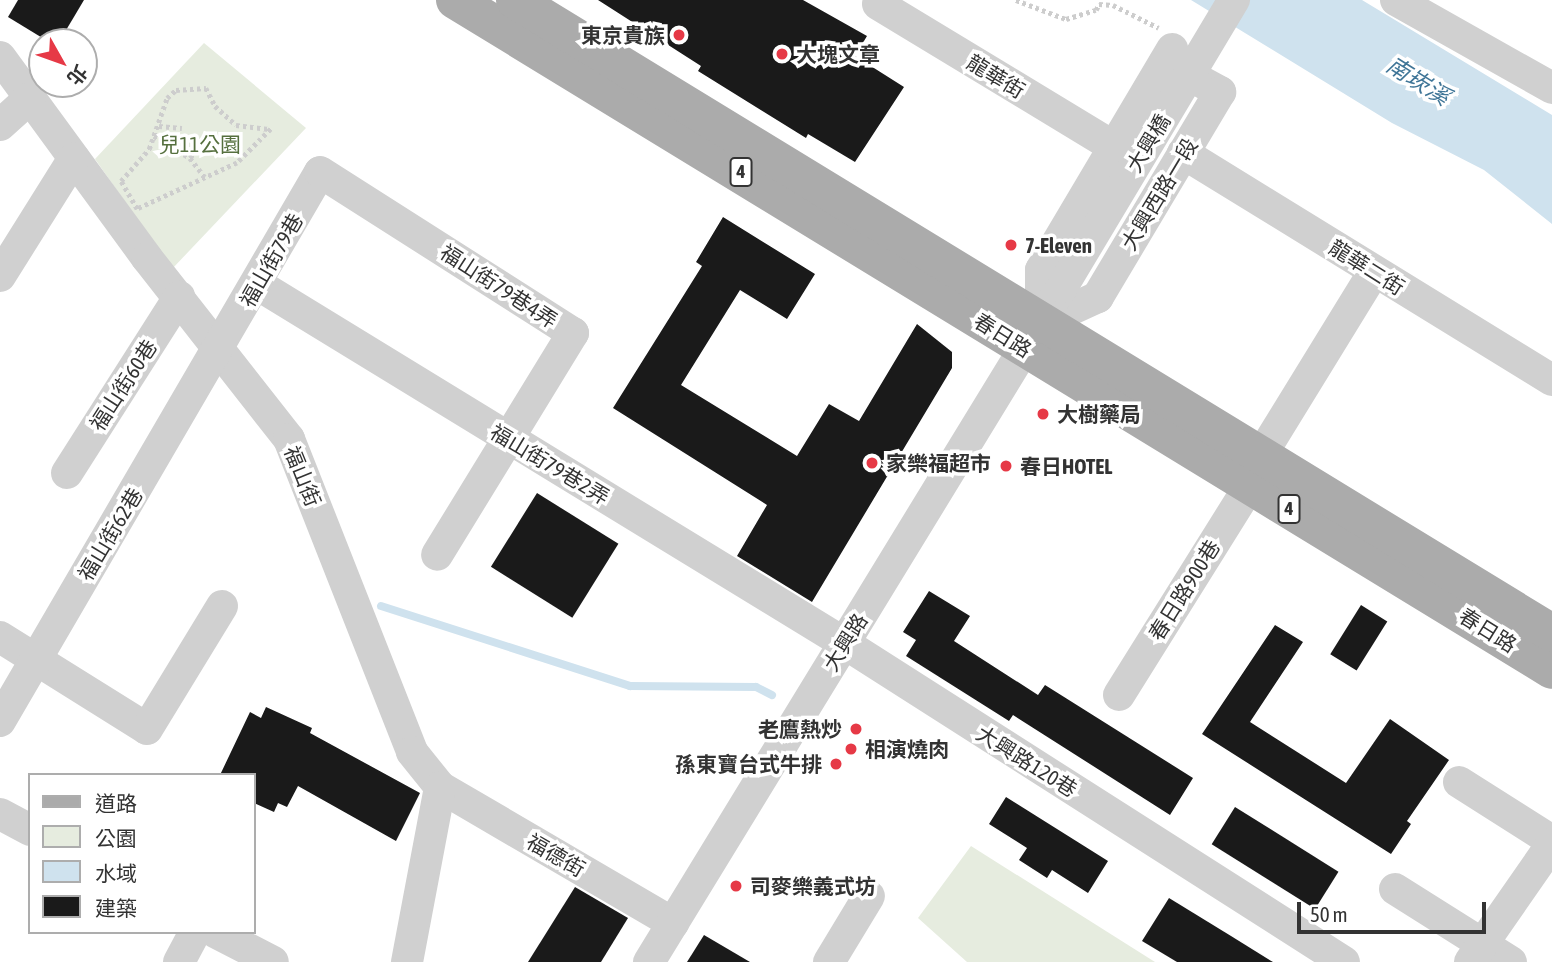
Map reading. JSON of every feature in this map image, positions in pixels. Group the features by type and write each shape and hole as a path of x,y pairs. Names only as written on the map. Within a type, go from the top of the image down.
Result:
{"main road":[{"name":"春日路","path":"455,0 1033,336 1255,471 1552,670"},
{"name":"春日路","path":"515,0 1033,336"},
{"name":"春日路","path":"1255,471 1552,633"}],"street":[{"name":"大興橋","path":"1033,336 1234,0"},
{"path":"1396,0 1552,88"},
{"name":"龍華街","path":"878,4 1114,147"},
{"path":"1033,336 1041,270 1114,147 1168,48"},
{"name":"大興西路一段","path":"1033,336 1098,297 1220,92 1168,48"},
{"name":"福山街","path":"0,57 28,95"},
{"path":"0,125 30,98"},
{"name":"福山街","path":"30,98 289,439 412,752 440,787"},
{"name":"龍華二街","path":"1183,153 1552,380"},
{"path":"0,276 74,158"},
{"name":"福山街79巷","path":"221,348 320,172"},
{"name":"福山街79巷4弄","path":"320,172 573,333 506,437"},
{"name":"春日路900巷","path":"1119,695 1374,272"},
{"name":"福山街79巷2弄","path":"257,284 844,643"},
{"name":"福山街60巷","path":"67,472 179,297"},
{"name":"大興路","path":"649,962 1033,336"},
{"name":"福山街62巷","path":"0,721 221,348"},
{"path":"437,555 506,437"},
{"path":"0,637 147,729 222,606"},
{"name":"大興路120巷","path":"844,643 1344,962"},
{"path":"1459,782 1552,842 1476,953"},
{"path":"407,962 440,787"},
{"name":"福德街","path":"440,787 673,923"},
{"path":"0,814 28,829"},
{"path":"1395,888 1476,953 1511,962"},
{"path":"829,962 869,896"},
{"path":"179,962 194,934"},
{"path":"219,934 272,962"}],"path":[{"path":"1016,0 1066,19 1096,10 1100,4 1113,5 1168,48"},
{"path":"205,88 215,106 236,125 271,129 237,163 137,209 121,181 159,126 167,98 176,90 205,88"},
{"path":"159,126 183,128"},
{"path":"154,136 190,158 205,177"},
{"path":"190,158 197,148"}],"green space":[{"name":"兒11公園","path":"204,43 306,128 172,269 95,159"},
{"path":"971,846 1155,962 967,962 918,918"}],"water":[{"name":"南崁溪","path":"1191,0 1362,0 1552,115 1552,224 1484,170 1392,123"}],"building":[{"path":"18,0 84,0 67,28 28,29 8,17"},
{"path":"598,0 803,0 867,36 855,56 904,87 855,162 808,134 806,138 698,71 701,66"},
{"path":"723,217 815,274 787,319 740,290 681,385 797,456 829,404 859,421 917,324 952,352 952,368 812,602 737,556 767,505 613,408 702,266 696,262"},
{"path":"537,493 618,544 572,618 491,567"},
{"path":"929,591 970,616 954,641 1038,695 1045,685 1193,778 1170,815 1013,715 1009,721 906,656 916,640 903,632"},
{"path":"1361,605 1387,621 1357,671 1330,654"},
{"path":"1275,625 1303,642 1250,722 1346,783 1390,719 1449,760 1407,821 1411,824 1391,854 1202,734"},
{"path":"266,707 312,728 310,733 420,793 396,841 298,786 287,807 278,803 274,812 256,804 256,773 221,773 250,712 261,718"},
{"path":"1006,797 1108,861 1088,893 1052,870 1047,878 1019,860 1027,848 989,824"},
{"path":"1235,807 1338,872 1315,909 1212,844"},
{"path":"575,887 628,918 601,962 528,962"},
{"path":"1169,898 1273,962 1177,962 1142,941"},
{"path":"704,935 750,962 687,962"}],"waterway":[{"path":"381,606 630,686 756,687 772,695"}],"place":[{"name":"東京貴族","path":"679,35"},
{"name":"大塊文章","path":"782,54"},
{"name":"7-Eleven","path":"1011,245"},
{"name":"大樹藥局","path":"1043,414"},
{"name":"家樂福超市","path":"872,463"},
{"name":"春日HOTEL","path":"1006,466"},
{"name":"老鷹熱炒","path":"856,729"},
{"name":"相演燒肉","path":"851,749"},
{"name":"孫東寶台式牛排","path":"836,764"},
{"name":"司麥樂義式坊","path":"736,886"}]}
